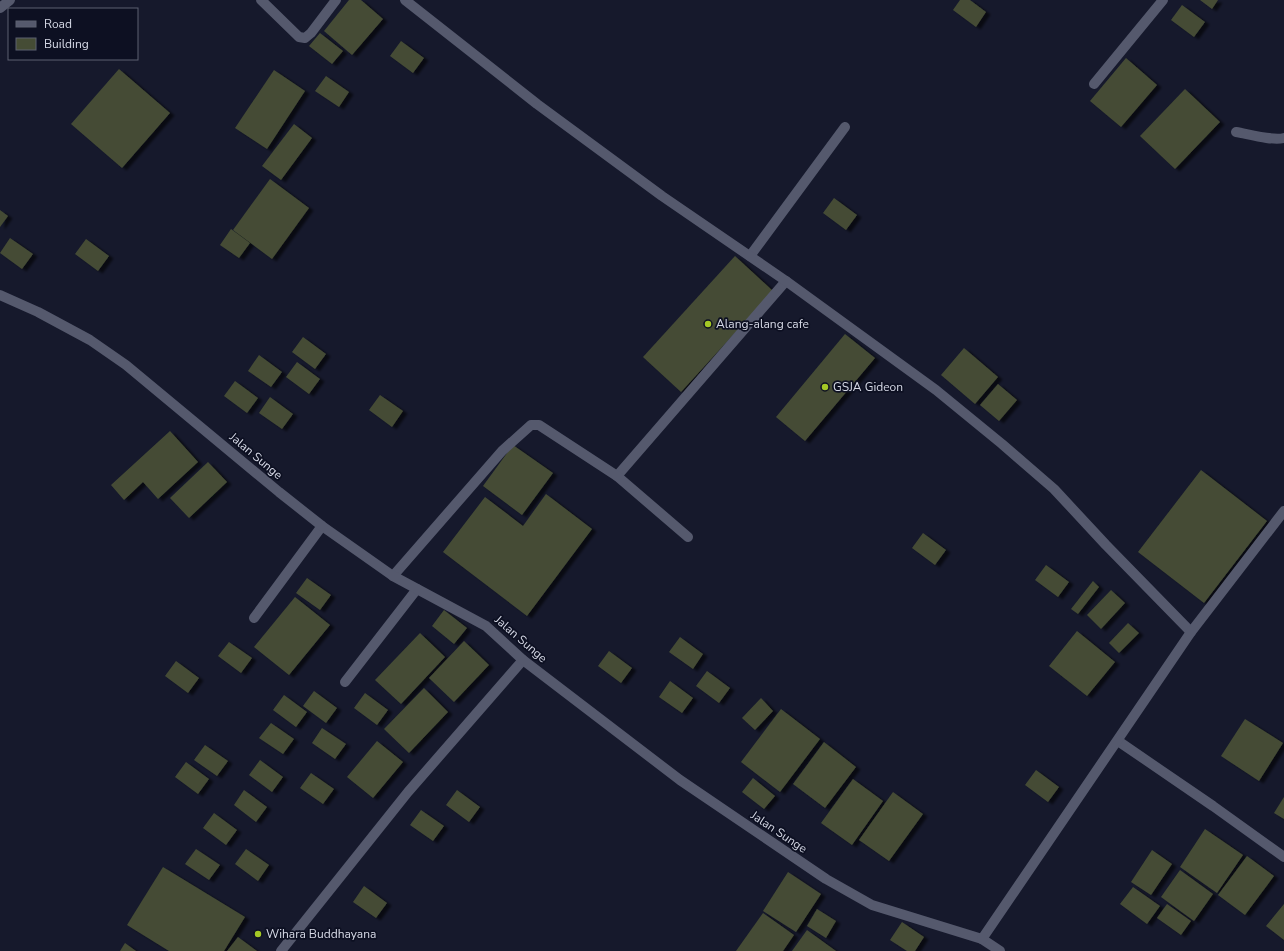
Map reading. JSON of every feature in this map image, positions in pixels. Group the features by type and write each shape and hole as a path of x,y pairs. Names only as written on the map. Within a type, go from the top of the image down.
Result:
{"street":[{"path":"0,8 10,0"},
{"path":"261,0 299,37 305,38 311,34 336,0"},
{"path":"405,0 537,104 662,196 786,281 936,390 1054,489 1191,632"},
{"path":"1094,84 1163,0"},
{"path":"750,256 845,127"},
{"path":"1236,132 1268,138 1284,138"},
{"path":"618,476 786,281"},
{"name":"Jalan Sunge","path":"0,294 83,336 126,365 322,526 393,576 486,626 523,660 680,780 826,879 872,905 982,939 1000,951"},
{"path":"393,576 477,478 502,451 530,425 539,425 618,476 688,537"},
{"path":"982,939 1191,632 1284,511"},
{"path":"254,618 322,526"},
{"path":"345,682 417,589"},
{"path":"281,951 408,792 523,660"},
{"path":"1118,741 1284,857"}],"building":[{"path":"349,0 361,0 383,19 352,55 324,31"},
{"path":"960,0 970,0 986,12 976,27 953,10"},
{"path":"1200,0 1218,0 1212,9"},
{"path":"1182,5 1205,22 1194,37 1171,20"},
{"path":"320,33 343,51 332,64 309,46"},
{"path":"401,41 424,58 413,73 390,56"},
{"path":"1126,58 1157,85 1121,127 1090,101"},
{"path":"119,69 170,113 122,168 71,124"},
{"path":"274,70 305,91 267,149 235,128"},
{"path":"326,76 349,92 339,107 315,91"},
{"path":"1185,89 1220,122 1175,169 1140,136"},
{"path":"294,124 312,138 281,180 262,166"},
{"path":"270,179 309,208 272,259 233,230"},
{"path":"834,198 857,215 846,230 823,213"},
{"path":"0,210 8,216 0,227"},
{"path":"231,229 250,243 239,258 220,245"},
{"path":"10,238 33,254 22,269 0,253"},
{"path":"86,239 109,256 98,271 75,254"},
{"name":"Alang-alang cafe","path":"735,256 773,291 681,392 643,357"},
{"name":"GSJA Gideon","path":"845,334 875,358 805,441 776,417"},
{"path":"303,337 326,354 315,369 292,352"},
{"path":"964,348 998,377 975,404 941,375"},
{"path":"259,355 282,372 271,387 248,371"},
{"path":"297,362 320,379 309,394 286,377"},
{"path":"235,381 258,398 247,413 224,396"},
{"path":"998,384 1017,400 999,421 980,405"},
{"path":"380,395 403,411 392,427 369,410"},
{"path":"270,397 293,414 282,429 259,413"},
{"path":"170,431 198,462 158,499 143,482 124,500 111,485"},
{"path":"513,445 553,473 522,515 483,486"},
{"path":"208,462 227,482 189,518 170,498"},
{"path":"1201,470 1267,521 1204,603 1138,552"},
{"path":"546,494 592,529 527,616 443,552 485,497 523,526"},
{"path":"923,533 946,550 935,565 912,548"},
{"path":"1046,565 1069,582 1058,597 1035,580"},
{"path":"307,578 331,595 320,610 296,593"},
{"path":"1093,581 1099,587 1078,614 1071,609"},
{"path":"1111,590 1125,603 1101,629 1087,615"},
{"path":"295,597 330,625 289,675 254,647"},
{"path":"444,610 467,628 454,644 432,626"},
{"path":"1128,623 1139,633 1119,653 1109,643"},
{"path":"1077,631 1115,662 1087,696 1049,666"},
{"path":"420,633 445,657 401,704 375,680"},
{"path":"680,637 703,654 693,669 669,652"},
{"path":"464,641 489,665 454,702 429,678"},
{"path":"229,642 252,658 241,673 218,656"},
{"path":"609,651 632,668 621,683 598,666"},
{"path":"176,661 199,678 188,693 165,676"},
{"path":"707,671 730,688 719,703 696,686"},
{"path":"670,681 693,698 682,713 659,697"},
{"path":"424,688 448,712 409,753 384,729"},
{"path":"314,691 337,708 326,723 303,706"},
{"path":"365,693 388,710 377,725 354,708"},
{"path":"284,695 307,712 296,727 273,710"},
{"path":"761,698 773,711 755,730 742,718"},
{"path":"781,709 820,739 780,792 741,762"},
{"path":"1245,719 1283,743 1259,781 1221,756"},
{"path":"271,723 294,739 283,754 259,738"},
{"path":"322,728 346,744 335,759 312,743"},
{"path":"377,741 403,762 373,798 347,777"},
{"path":"824,742 856,767 825,808 793,784"},
{"path":"205,745 228,761 217,776 194,760"},
{"path":"260,760 283,777 272,792 249,775"},
{"path":"186,762 209,779 198,794 175,777"},
{"path":"1036,770 1059,787 1048,802 1025,785"},
{"path":"311,773 334,789 323,804 300,788"},
{"path":"753,778 775,796 764,809 742,792"},
{"path":"853,779 883,801 852,845 821,823"},
{"path":"244,790 267,807 256,822 234,805"},
{"path":"457,790 480,807 469,822 446,805"},
{"path":"893,792 923,814 889,861 859,840"},
{"path":"1284,797 1284,819 1274,813"},
{"path":"421,810 444,826 433,841 410,825"},
{"path":"214,813 237,830 226,845 203,828"},
{"path":"1205,829 1243,855 1217,893 1180,867"},
{"path":"196,849 220,865 209,880 185,864"},
{"path":"246,849 269,865 258,881 235,864"},
{"path":"1152,850 1172,864 1151,895 1131,882"},
{"path":"1247,856 1274,876 1245,915 1218,895"},
{"path":"163,867 245,917 224,951 169,951 127,925"},
{"path":"1180,870 1213,894 1194,921 1161,897"},
{"path":"788,872 821,894 796,932 763,911"},
{"path":"364,886 387,903 376,918 353,902"},
{"path":"1133,887 1160,906 1147,924 1120,904"},
{"path":"1167,904 1191,921 1181,935 1157,918"},
{"path":"1284,904 1284,940 1266,926"},
{"path":"817,909 836,921 826,938 807,926"},
{"path":"763,913 794,935 783,951 736,951"},
{"path":"902,922 924,937 915,951 907,951 890,940"},
{"path":"807,930 836,951 792,951"},
{"path":"238,937 257,951 227,951"},
{"path":"125,943 136,951 120,951"}],"place":[{"name":"Alang-alang cafe","path":"708,324"},
{"name":"GSJA Gideon","path":"825,387"},
{"name":"Wihara Buddhayana","path":"258,934"}]}
